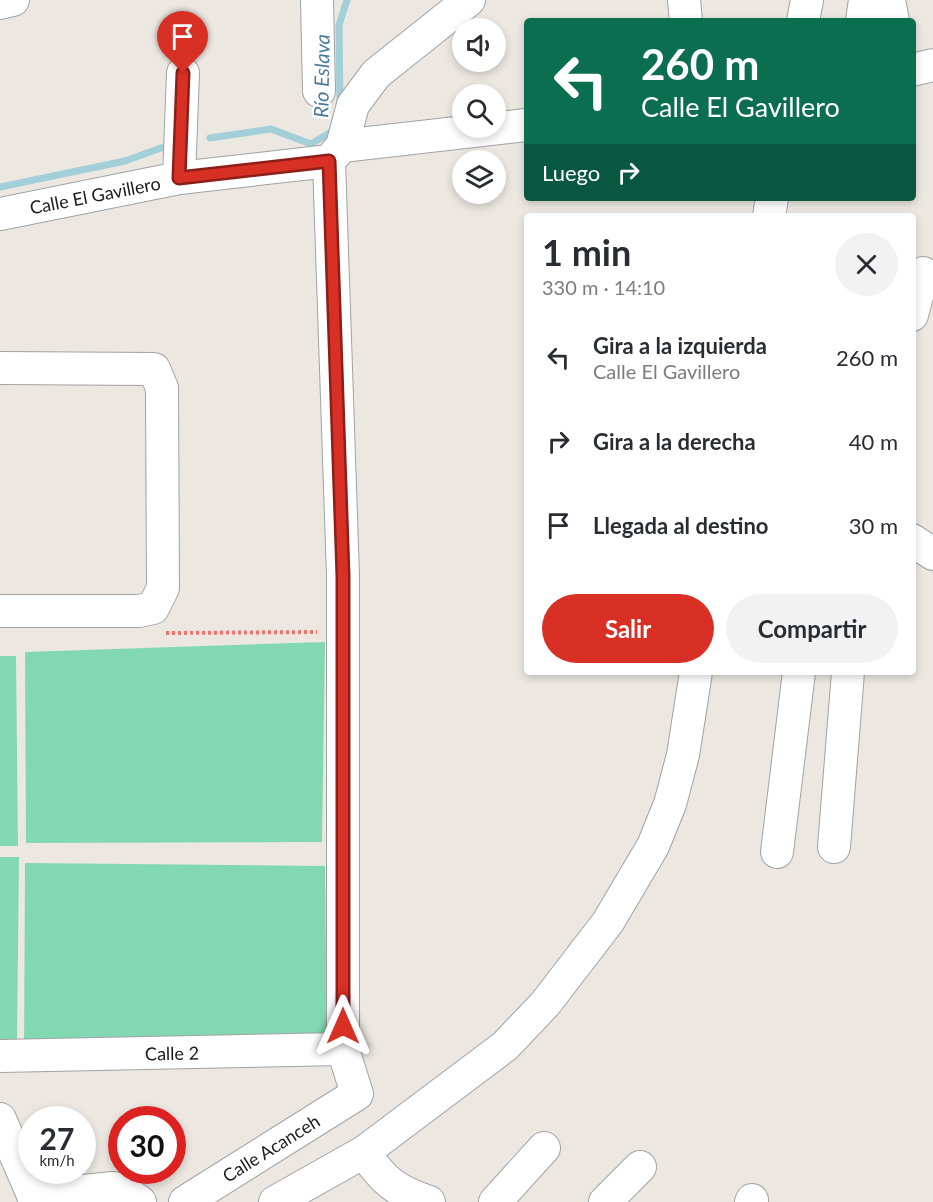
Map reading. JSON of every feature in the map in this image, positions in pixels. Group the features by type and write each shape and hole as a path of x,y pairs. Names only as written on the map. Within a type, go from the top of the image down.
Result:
{"street":[{"path":"0,3 13,0"},
{"path":"317,0 319,91"},
{"path":"343,1049 343,632 335,153 353,105 376,74 469,0"},
{"path":"684,0 686,18"},
{"path":"804,18 807,0"},
{"path":"862,18 865,0"},
{"path":"890,0 893,18"},
{"path":"916,69 933,65"},
{"path":"179,178 183,73"},
{"name":"Calle El Gavillero","path":"0,214 179,178 524,125"},
{"path":"916,300 923,273"},
{"path":"0,368 154,369 162,388 163,588 153,608 139,611 0,611"},
{"path":"916,543 933,554"},
{"path":"274,1202 364,1152 505,1046 545,1004 608,922 633,882 670,804 683,755 696,675"},
{"path":"777,852 799,675"},
{"path":"834,847 848,675"},
{"name":"Calle 2","path":"0,1056 343,1049"},
{"name":"Calle Acanceh","path":"185,1202 357,1094 343,1049"},
{"path":"0,1119 35,1199 113,1188 123,1190 140,1202"},
{"path":"495,1202 544,1148"},
{"path":"364,1152 384,1179 402,1193 429,1202"},
{"path":"605,1202 640,1167"}],"path":[{"path":"154,633 343,632"}],"green space":[{"path":"325,642 322,842 26,843 25,652"},
{"path":"0,656 16,656 18,846 0,846"},
{"path":"0,857 19,857 17,1040 0,1040"},
{"path":"25,863 325,866 327,1046 24,1051"}],"waterway":[{"name":"Río Eslava","path":"340,104 339,25 347,0"},
{"name":"Río Eslava","path":"210,138 271,129 311,144 336,129"},
{"name":"Río Eslava","path":"0,187 125,161 172,144"}],"route":[{"path":"183,73 179,178 310,165 329,161 343,576 343,1026"}]}
